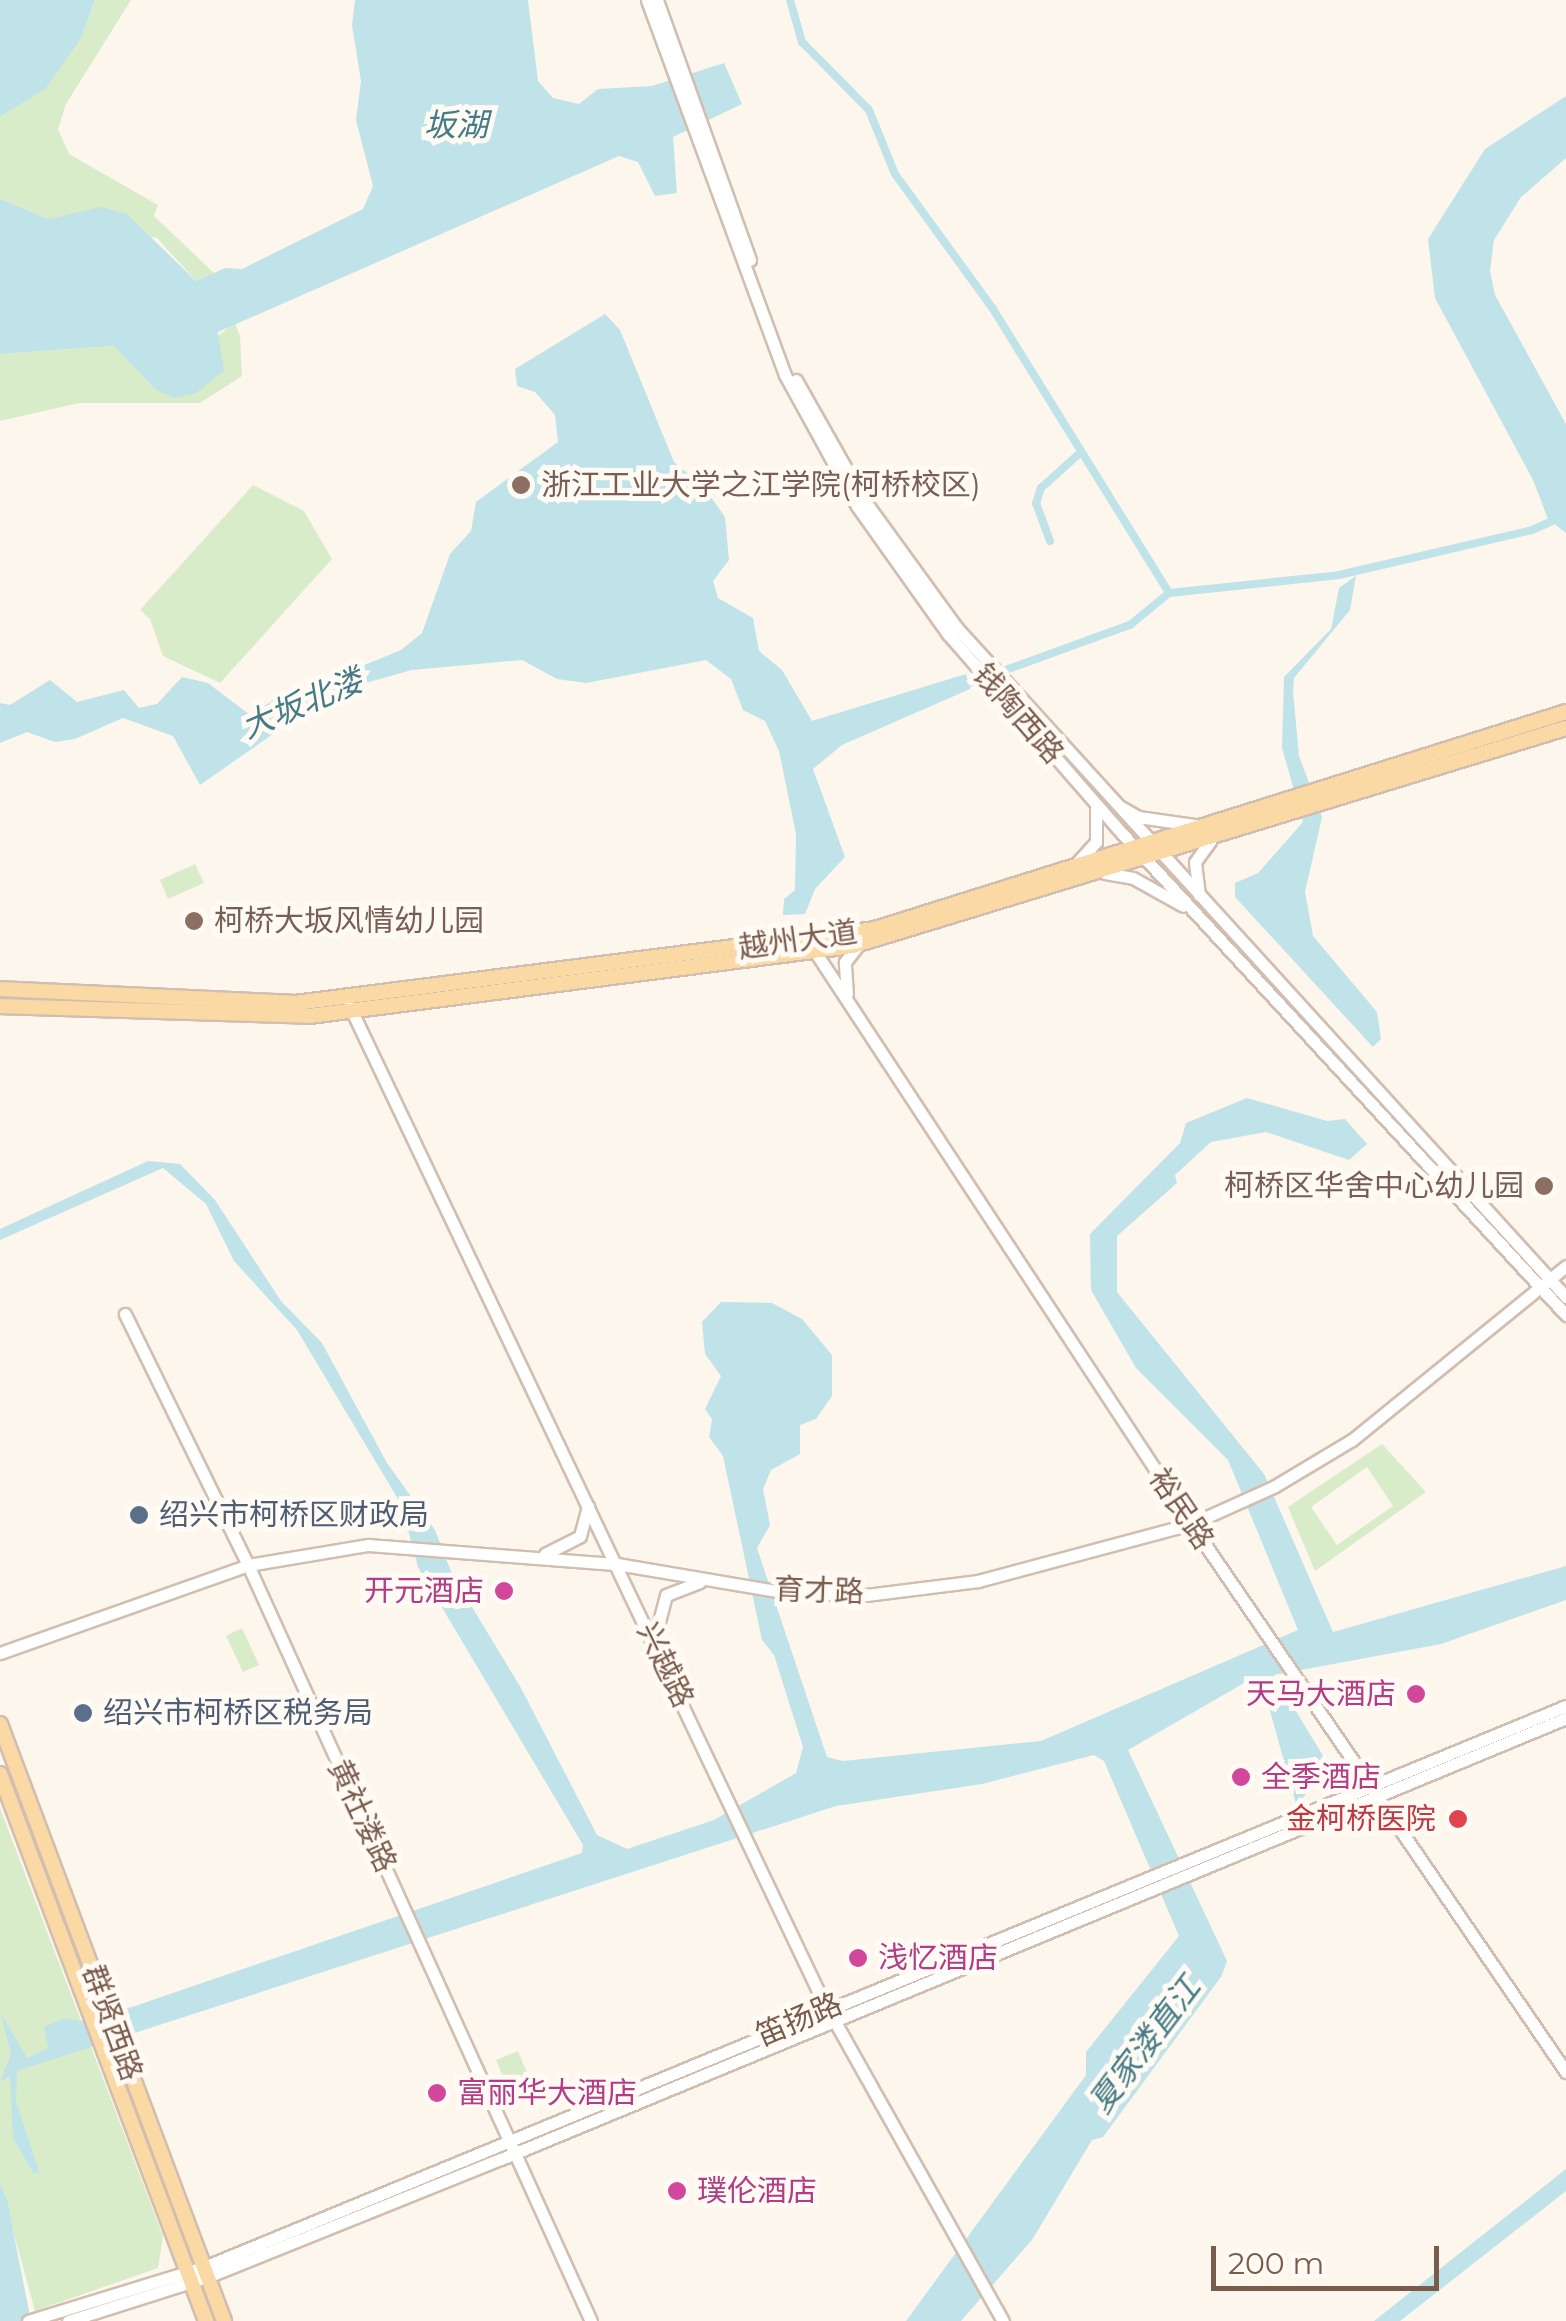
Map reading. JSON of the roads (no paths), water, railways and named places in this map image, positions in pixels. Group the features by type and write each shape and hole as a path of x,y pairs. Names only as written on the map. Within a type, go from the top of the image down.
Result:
{"main road":[{"name":"越州大道","path":"0,1006 242,1018 811,945 859,944 1210,841 1291,806 1566,712"},
{"name":"越州大道","path":"1322,796 1566,728"},
{"name":"越州大道","path":"811,945 1203,825 1291,806"},
{"name":"越州大道","path":"0,990 224,1003 349,1005"},
{"name":"群贤西路","path":"0,1724 101,2014 198,2274 224,2321"},
{"name":"群贤西路","path":"0,1774 101,2014"},
{"name":"群贤西路","path":"198,2274 206,2321"}],"street":[{"name":"钱陶西路","path":"647,0 678,74 785,375 857,506 1092,799 1140,844 1206,924 1546,1283 1566,1296"},
{"name":"钱陶西路","path":"656,0 678,74"},
{"name":"钱陶西路","path":"996,682 1110,801 1140,844"},
{"path":"1076,864 1096,842 1100,819 1092,799"},
{"path":"1110,801 1138,817 1203,825"},
{"path":"1206,907 1193,883 1195,862 1210,841"},
{"name":"钱陶西路","path":"1153,859 1206,907 1546,1283 1566,1315"},
{"path":"1105,873 1162,891 1206,924"},
{"path":"854,1012 842,981 845,962 859,944"},
{"name":"裕民路","path":"811,945 1191,1524 1379,1790 1566,2072"},
{"name":"兴越路","path":"349,1005 828,2008 1003,2321"},
{"name":"育才路","path":"0,1653 248,1566 324,1550 412,1548 540,1556 617,1564 782,1592 866,1595 978,1580 1191,1524 1275,1486 1352,1440 1566,1266"},
{"name":"黄社溇路","path":"125,1314 248,1566 518,2152 591,2321"},
{"path":"540,1556 580,1536 588,1502"},
{"path":"656,1646 655,1620 666,1595 707,1580"},
{"name":"笛扬路","path":"28,2321 198,2274 828,2008 1198,1866 1566,1706"},
{"name":"笛扬路","path":"1379,1790 1566,1718"},
{"name":"笛扬路","path":"68,2321 518,2152 836,2024 1154,1884"}],"water":[{"path":"0,0 95,0 81,38 46,88 0,117"},
{"name":"坂湖","path":"355,0 528,0 538,81 553,98 579,104 598,89 652,86 724,63 742,104 673,137 677,193 655,196 638,162 619,156 218,332 224,371 196,393 175,398 156,390 114,346 0,354 0,199 49,219 101,207 127,214 196,281 225,268 242,269 363,209 373,186 356,120 361,81 352,25"},
{"path":"1566,96 1566,158 1521,197 1494,240 1490,271 1495,295 1566,424 1566,533 1548,519 1533,480 1435,298 1428,239 1485,149"},
{"name":"大坂北溇","path":"605,314 620,330 674,462 704,487 725,517 729,560 713,581 718,598 753,618 759,651 782,670 812,721 966,674 970,689 842,745 813,769 845,857 815,889 805,914 783,915 784,899 795,890 796,834 779,751 765,721 743,710 731,679 706,660 586,683 557,679 522,660 412,670 358,685 306,711 200,785 173,736 123,718 75,739 55,742 27,732 0,743 0,703 10,705 50,680 77,702 124,690 139,708 157,704 182,677 208,683 250,715 275,699 291,708 333,678 401,650 422,633 450,554 471,531 476,502 558,442 555,415 535,392 517,386 515,369"},
{"path":"1356,576 1350,610 1294,678 1293,691 1299,756 1322,817 1305,892 1313,936 1377,1012 1381,1039 1373,1047 1235,897 1235,883 1258,873 1303,822 1282,748 1284,677 1331,629 1339,588"},
{"name":"夏家溇直江","path":"1247,1098 1327,1121 1345,1119 1367,1144 1349,1160 1266,1132 1211,1142 1175,1175 1177,1183 1117,1236 1117,1292 1264,1474 1333,1632 1566,1566 1566,1600 1441,1644 1274,1675 1325,1759 1322,1779 1296,1804 1270,1711 1251,1679 1128,1750 1227,1961 1221,1977 1103,2137 1092,2140 1032,2240 961,2321 906,2321 1086,2075 1086,2052 1179,1936 1104,1761 1094,1755 982,1784 836,1806 17,2071 16,2101 39,2172 34,2174 13,2138 10,2076 0,2082 11,2053 0,2012 27,2058 48,2048 44,2027 66,2018 82,2021 135,2006 582,1853 583,1845 418,1567 401,1504 297,1330 234,1261 206,1204 163,1168 0,1240 0,1229 148,1161 180,1164 215,1200 281,1301 322,1343 387,1463 435,1530 452,1574 521,1688 597,1835 627,1849 714,1820 796,1773 803,1747 774,1655 762,1640 723,1456 709,1437 712,1419 705,1409 721,1376 705,1354 702,1322 721,1302 772,1303 802,1319 832,1355 832,1396 816,1419 800,1425 800,1454 771,1470 763,1489 770,1525 757,1548 827,1757 843,1761 1041,1741 1298,1630 1228,1460 1136,1368 1091,1290 1090,1234 1180,1143 1186,1123"},
{"path":"1566,2169 1566,2191 1400,2321 1374,2321"},
{"path":"0,2183 7,2200 31,2321 0,2321"}],"waterway":[{"path":"790,0 802,42 869,110 895,174 993,309 1169,593"},
{"path":"1050,541 1036,503 1041,488 1081,452"},
{"path":"962,686 1130,625 1169,593 1339,575 1532,530 1566,515"}],"place":[{"name":"浙江工业大学之江学院(柯桥校区)","path":"521,485"},
{"name":"柯桥大坂风情幼儿园","path":"194,921"},
{"name":"柯桥区华舍中心幼儿园","path":"1544,1186"},
{"name":"绍兴市柯桥区财政局","path":"139,1515"},
{"name":"开元酒店","path":"504,1591"},
{"name":"天马大酒店","path":"1416,1694"},
{"name":"绍兴市柯桥区税务局","path":"83,1713"},
{"name":"全季酒店","path":"1241,1777"},
{"name":"金柯桥医院","path":"1458,1819"},
{"name":"浅忆酒店","path":"858,1958"},
{"name":"富丽华大酒店","path":"437,2093"},
{"name":"璞伦酒店","path":"677,2191"}]}
